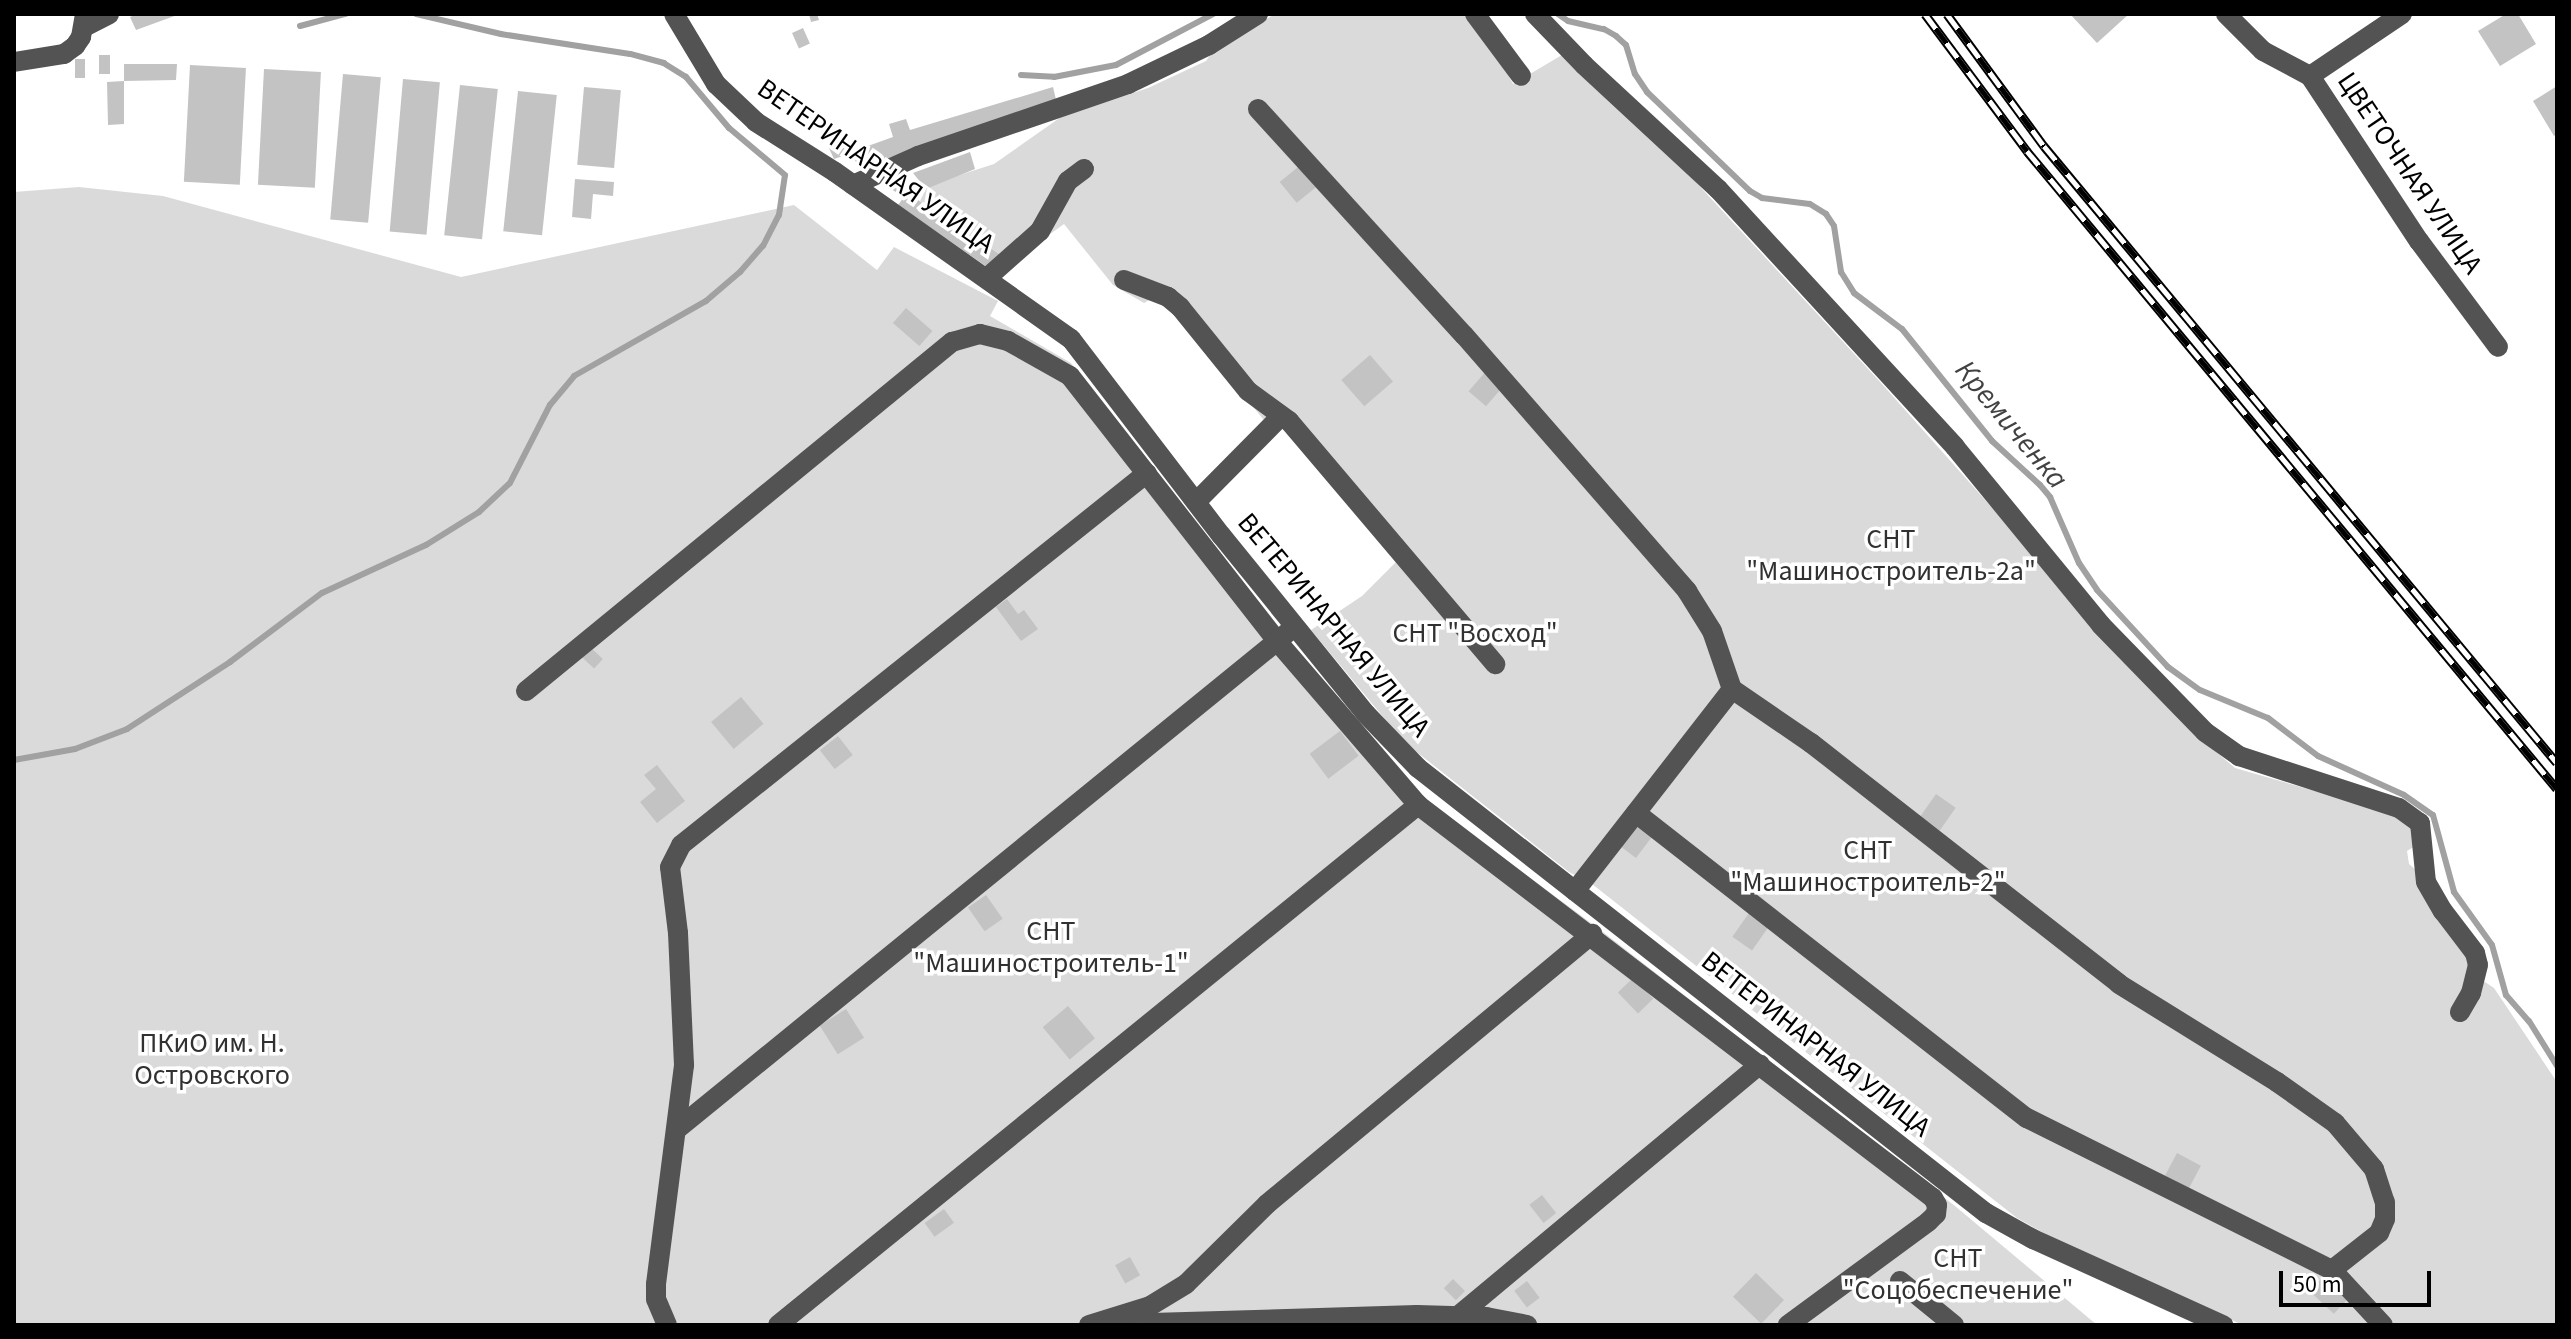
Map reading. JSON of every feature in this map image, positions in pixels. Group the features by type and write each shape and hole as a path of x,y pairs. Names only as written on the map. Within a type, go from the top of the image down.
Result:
{"street":[{"path":"14,62 64,54 75,46 85,21 109,14"},
{"name":"ВЕТЕРИНАРНАЯ УЛИЦА","path":"674,14 716,84 734,102 779,138 988,277 1071,339 1295,627 1392,744 1986,1213 2033,1239 2223,1325"},
{"path":"853,185 918,156 1128,84 1209,45 1258,14"},
{"path":"1475,14 1521,76"},
{"path":"1535,14 1584,65 1718,189 1955,447 2101,625 2205,732 2239,756 2399,808 2420,823 2426,882 2443,911 2475,953 2476,978 2460,1012"},
{"name":"ЦВЕТОЧНАЯ УЛИЦА","path":"2226,14 2263,51 2310,76 2419,241 2498,347"},
{"path":"2310,76 2402,14"},
{"path":"1258,109 1464,335 1687,591 1712,631 1732,689 1811,743 2119,984 2277,1082 2335,1123 2374,1169 2385,1202 2385,1219 2379,1233 2332,1270"},
{"path":"988,277 1040,231 1068,181 1084,169"},
{"path":"1124,280 1153,290 1174,302 1248,391 1281,416 1495,664"},
{"path":"526,691 952,342 965,336 993,336 1059,367 1081,388 1277,641 1418,805 1592,934 1937,1205 1928,1222 1788,1325"},
{"path":"1196,502 1281,416"},
{"path":"667,1325 656,1299 656,1284 684,1065 678,933 670,867 681,845 1147,473"},
{"path":"676,1130 1295,627"},
{"path":"1575,891 1732,689"},
{"path":"778,1325 1418,805"},
{"path":"1636,813 2027,1118 2332,1270 2383,1325"},
{"path":"1089,1325 1150,1306 1186,1284 1267,1204 1592,934"},
{"path":"1458,1316 1760,1064"},
{"path":"1900,1281 1954,1325"},
{"path":"1089,1325 1367,1315 1486,1317 1527,1325"}],"green space":[{"path":"1275,14 1463,14 1497,54 1513,84 1562,55 1669,153 1882,384 2187,727 2235,768 2402,816 2413,828 2415,846 2407,851 2409,864 2417,871 2465,948 2470,972 2494,988 2557,1082 2557,1325 2243,1325 2074,1250 2017,1218 1592,884 1569,872 1404,742 1311,630 1362,596 1396,562 1284,428 1275,434 1181,317 1153,298 1144,303 1113,285 1064,224 1017,258 1001,255 920,201 926,189 935,183 994,164 1061,117 1148,88 1206,61 1213,51"},
{"path":"79,187 163,196 461,277 794,205 877,270 894,247 998,301 990,316 1071,363 1287,640 1415,792 1603,932 1955,1206 2097,1325 14,1325 14,192"}],"building":[{"path":"137,14 180,14 136,30 130,17"},
{"path":"809,14 817,14 819,20 811,22"},
{"path":"2070,14 2129,14 2097,43"},
{"path":"2506,14 2518,14 2536,44 2500,66 2478,31"},
{"path":"803,28 810,44 799,48 792,33"},
{"path":"99,55 110,55 110,74 99,74"},
{"path":"75,59 85,59 85,78 75,78"},
{"path":"124,64 177,64 176,80 124,81"},
{"path":"190,65 246,68 240,185 184,182"},
{"path":"264,69 321,72 315,188 258,185"},
{"path":"343,74 381,77 368,223 330,219"},
{"path":"403,79 440,82 427,235 390,231"},
{"path":"124,81 124,124 108,125 107,82"},
{"path":"460,85 498,89 482,239 444,235"},
{"path":"2557,86 2557,134 2554,136 2533,101"},
{"path":"584,87 621,90 614,168 577,165"},
{"path":"1053,87 1057,104 965,131 859,169 852,153 834,159 828,146 848,138 854,151 893,137 889,124 906,119 910,130"},
{"path":"518,91 557,95 542,235 503,231"},
{"path":"970,152 975,169 926,189 913,173"},
{"path":"1303,163 1320,184 1297,203 1280,182"},
{"path":"895,172 914,184 909,194 1001,255 990,269 898,205 904,197 886,186"},
{"path":"575,179 614,182 613,196 593,194 591,219 572,217"},
{"path":"906,308 932,331 919,346 893,323"},
{"path":"1370,355 1393,381 1364,406 1341,380"},
{"path":"1487,370 1504,385 1486,406 1469,391"},
{"path":"1007,599 1018,614 1024,610 1038,629 1021,641 996,607"},
{"path":"589,646 603,659 594,668 580,656"},
{"path":"741,697 763,724 734,749 711,722"},
{"path":"1340,731 1359,756 1328,779 1310,754"},
{"path":"838,736 853,755 835,769 820,750"},
{"path":"657,765 685,801 657,823 640,802 656,789 644,775"},
{"path":"1936,794 1956,808 1940,831 1920,817"},
{"path":"1636,823 1653,836 1636,858 1619,845"},
{"path":"986,895 1003,919 985,931 968,908"},
{"path":"1749,913 1769,927 1752,951 1732,937"},
{"path":"1633,978 1653,999 1638,1013 1618,993"},
{"path":"1068,1006 1095,1038 1070,1059 1043,1027"},
{"path":"846,1009 864,1038 838,1054 820,1025"},
{"path":"2177,1153 2201,1166 2189,1189 2165,1176"},
{"path":"1542,1195 1556,1213 1544,1223 1529,1205"},
{"path":"944,1209 954,1223 935,1237 925,1223"},
{"path":"1130,1257 1140,1275 1125,1284 1115,1265"},
{"path":"1756,1273 1784,1300 1761,1324 1733,1297"},
{"path":"2324,1276 2348,1299 2334,1314 2310,1291"},
{"path":"1453,1279 1465,1291 1456,1300 1444,1288"},
{"path":"1527,1281 1540,1298 1527,1307 1514,1291"}],"waterway":[{"path":"300,26 345,14"},
{"path":"14,760 75,749 127,729 230,662 322,593 426,545 479,512 510,483 550,405 574,376 706,301 740,272 763,246 779,215 785,175 729,128 686,77 664,63 630,54 501,34 416,14"},
{"path":"1021,75 1054,77 1116,65 1213,14"},
{"name":"Кремиченка","path":"1558,14 1568,21 1604,29 1626,45 1635,74 1647,92 1750,191 1762,198 1810,204 1826,214 1834,226 1841,272 1854,293 1902,329 1992,441 2040,485 2050,497 2079,563 2097,590 2168,667 2200,690 2268,718 2318,756 2404,795 2433,815 2454,892 2492,945 2506,995 2529,1021 2557,1066"}],"railway":[{"path":"1925,14 2027,151 2557,789"},
{"path":"1947,14 2044,146 2557,763"}],"park label":[{"name":"СНТ \"Машиностроитель-2а\"","path":"1891,555"},
{"name":"СНТ \"Восход\"","path":"1475,633"},
{"name":"СНТ \"Машиностроитель-2\"","path":"1868,866"},
{"name":"СНТ \"Машиностроитель-1\"","path":"1051,947"},
{"name":"ПКиО им. Н. Островского","path":"212,1059"},
{"name":"СНТ \"Соцобеспечение\"","path":"1958,1274"}]}
